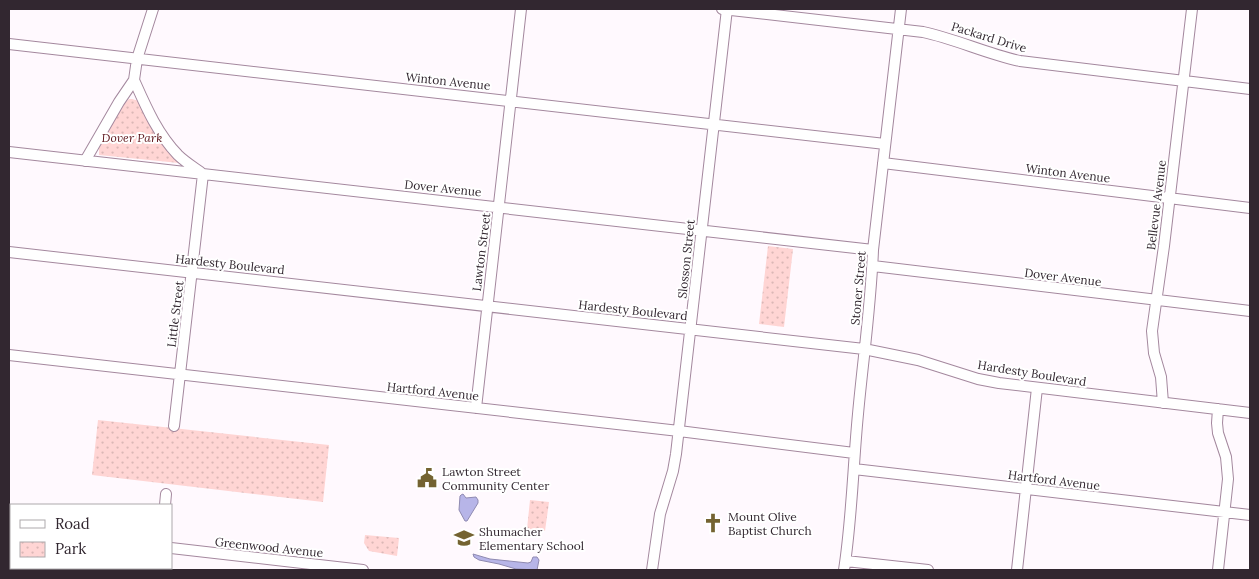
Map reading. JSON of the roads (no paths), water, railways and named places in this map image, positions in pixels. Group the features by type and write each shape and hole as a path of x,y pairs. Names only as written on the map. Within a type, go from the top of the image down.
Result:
{"street":[{"path":"85,161 134,80 137,59 153,9"},
{"name":"Lawton Street","path":"476,408 521,9"},
{"name":"Packard Drive","path":"721,9 923,32 945,37 993,54 1020,61 1250,88"},
{"name":"Slosson Street","path":"652,570 660,514 673,471 679,431 727,9"},
{"name":"Stoner Street","path":"845,566 854,453 871,290 873,250 901,9"},
{"name":"Bellevue Avenue","path":"1163,402 1161,377 1152,348 1152,331 1192,9"},
{"name":"Winton Avenue","path":"9,44 885,144"},
{"path":"134,80 148,111 164,139 179,156 203,174"},
{"name":"Dover Avenue","path":"9,152 873,250"},
{"name":"Winton Avenue","path":"883,163 1250,208"},
{"name":"Little Street","path":"174,426 203,174"},
{"name":"Hardesty Boulevard","path":"9,252 864,349 918,360 978,379 1000,383 1250,413"},
{"name":"Dover Avenue","path":"873,266 1250,311"},
{"name":"Hartford Avenue","path":"9,355 679,431 854,453"},
{"path":"1017,570 1037,388"},
{"path":"1218,409 1218,434 1228,468 1218,570"},
{"name":"Hartford Avenue","path":"854,469 1250,515"},
{"path":"165,504 166,494"},
{"name":"Greenwood Avenue","path":"172,548 363,570"},
{"path":"845,566 928,570"}],"water":[{"path":"463,494 466,498 476,497 478,500 467,521 465,521 459,510 460,496"},
{"path":"473,554 490,559 528,563 531,562 533,557 537,557 539,560 537,570 516,569 479,560"}],"place":[{"name":"Lawton Street Community Center","path":"427,478"},
{"name":"Mount Olive Baptist Church","path":"713,523"},
{"name":"Shumacher Elementary School","path":"464,538"}],"park label":[{"name":"Dover Park","path":"132,137"}]}
